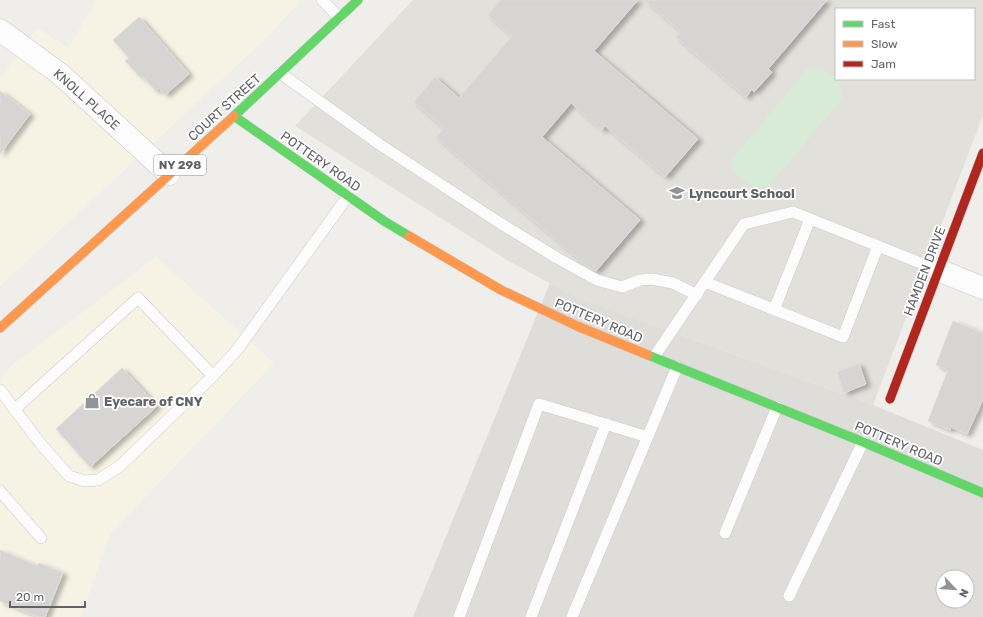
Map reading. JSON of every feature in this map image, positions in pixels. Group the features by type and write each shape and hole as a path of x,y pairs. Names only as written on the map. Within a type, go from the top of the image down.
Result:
{"street":[{"name":"COURT STREET","path":"0,328 234,116 358,0"},
{"name":"KNOLL PLACE","path":"0,30 60,74 169,174"},
{"name":"POTTERY ROAD","path":"234,116 384,221 501,290 577,326 863,442 983,493"},
{"name":"HAMDEN DRIVE","path":"890,399 983,153"},
{"path":"938,270 983,288"}],"lane":[{"path":"322,0 340,18"},
{"path":"280,73 379,144 500,223 557,258 598,280 622,287 640,280 652,279 673,283 696,295"},
{"path":"0,390 40,443 69,476 84,481 98,480 120,466 213,376 237,350 348,196"},
{"path":"654,357 744,224 793,212 938,270"},
{"path":"774,310 810,219"},
{"path":"705,282 843,336 878,246"},
{"path":"15,408 138,298 213,376"},
{"path":"572,617 677,367"},
{"path":"459,617 539,404 648,437"},
{"path":"725,533 777,407"},
{"path":"531,617 606,424"},
{"path":"789,596 863,442"},
{"path":"0,492 41,538"}],"shaded area":[{"path":"97,0 301,0 265,39 0,286 0,78 38,28 68,48"},
{"name":"Lyncourt School","path":"413,0 983,0 983,115 873,405 577,298 507,260 295,126"},
{"path":"156,257 274,363 110,534 81,617 0,617 0,380 11,366"},
{"path":"550,283 578,298 873,405 983,450 983,617 413,617"}],"green space":[{"path":"816,68 824,70 835,78 835,80 840,81 842,95 841,100 770,185 761,187 750,185 734,172 731,165 732,159 806,70"}],"building":[{"path":"501,0 638,0 594,51 698,139 665,177 605,126 602,130 571,103 542,137 640,220 596,271 588,267 436,137 444,128 414,102 435,77 459,98 512,36 488,15"},
{"path":"645,0 827,0 768,69 772,72 754,92 752,89 746,97 676,37 681,32"},
{"path":"139,17 189,74 165,95 158,88 156,91 143,77 141,78 125,61 129,58 113,40"},
{"path":"0,91 30,114 0,154"},
{"path":"953,321 983,333 983,399 967,434 951,427 950,430 928,421 948,370 936,365"},
{"path":"859,364 866,384 844,393 837,372"},
{"path":"122,368 157,406 90,467 56,429"},
{"path":"0,550 37,566 39,563 63,573 45,617 39,617 0,601"}],"traffic: fast":[{"path":"234,116 358,0"},
{"path":"234,116 384,221 409,236"},
{"path":"648,355 863,442 983,493"}],"traffic: slow":[{"path":"0,328 234,116"},
{"path":"409,236 501,290 577,326 648,355"}],"traffic: jam":[{"path":"890,399 983,153"}],"place":[{"name":"Lyncourt School","path":"677,193"},
{"name":"Eyecare of CNY","path":"92,401"}]}
